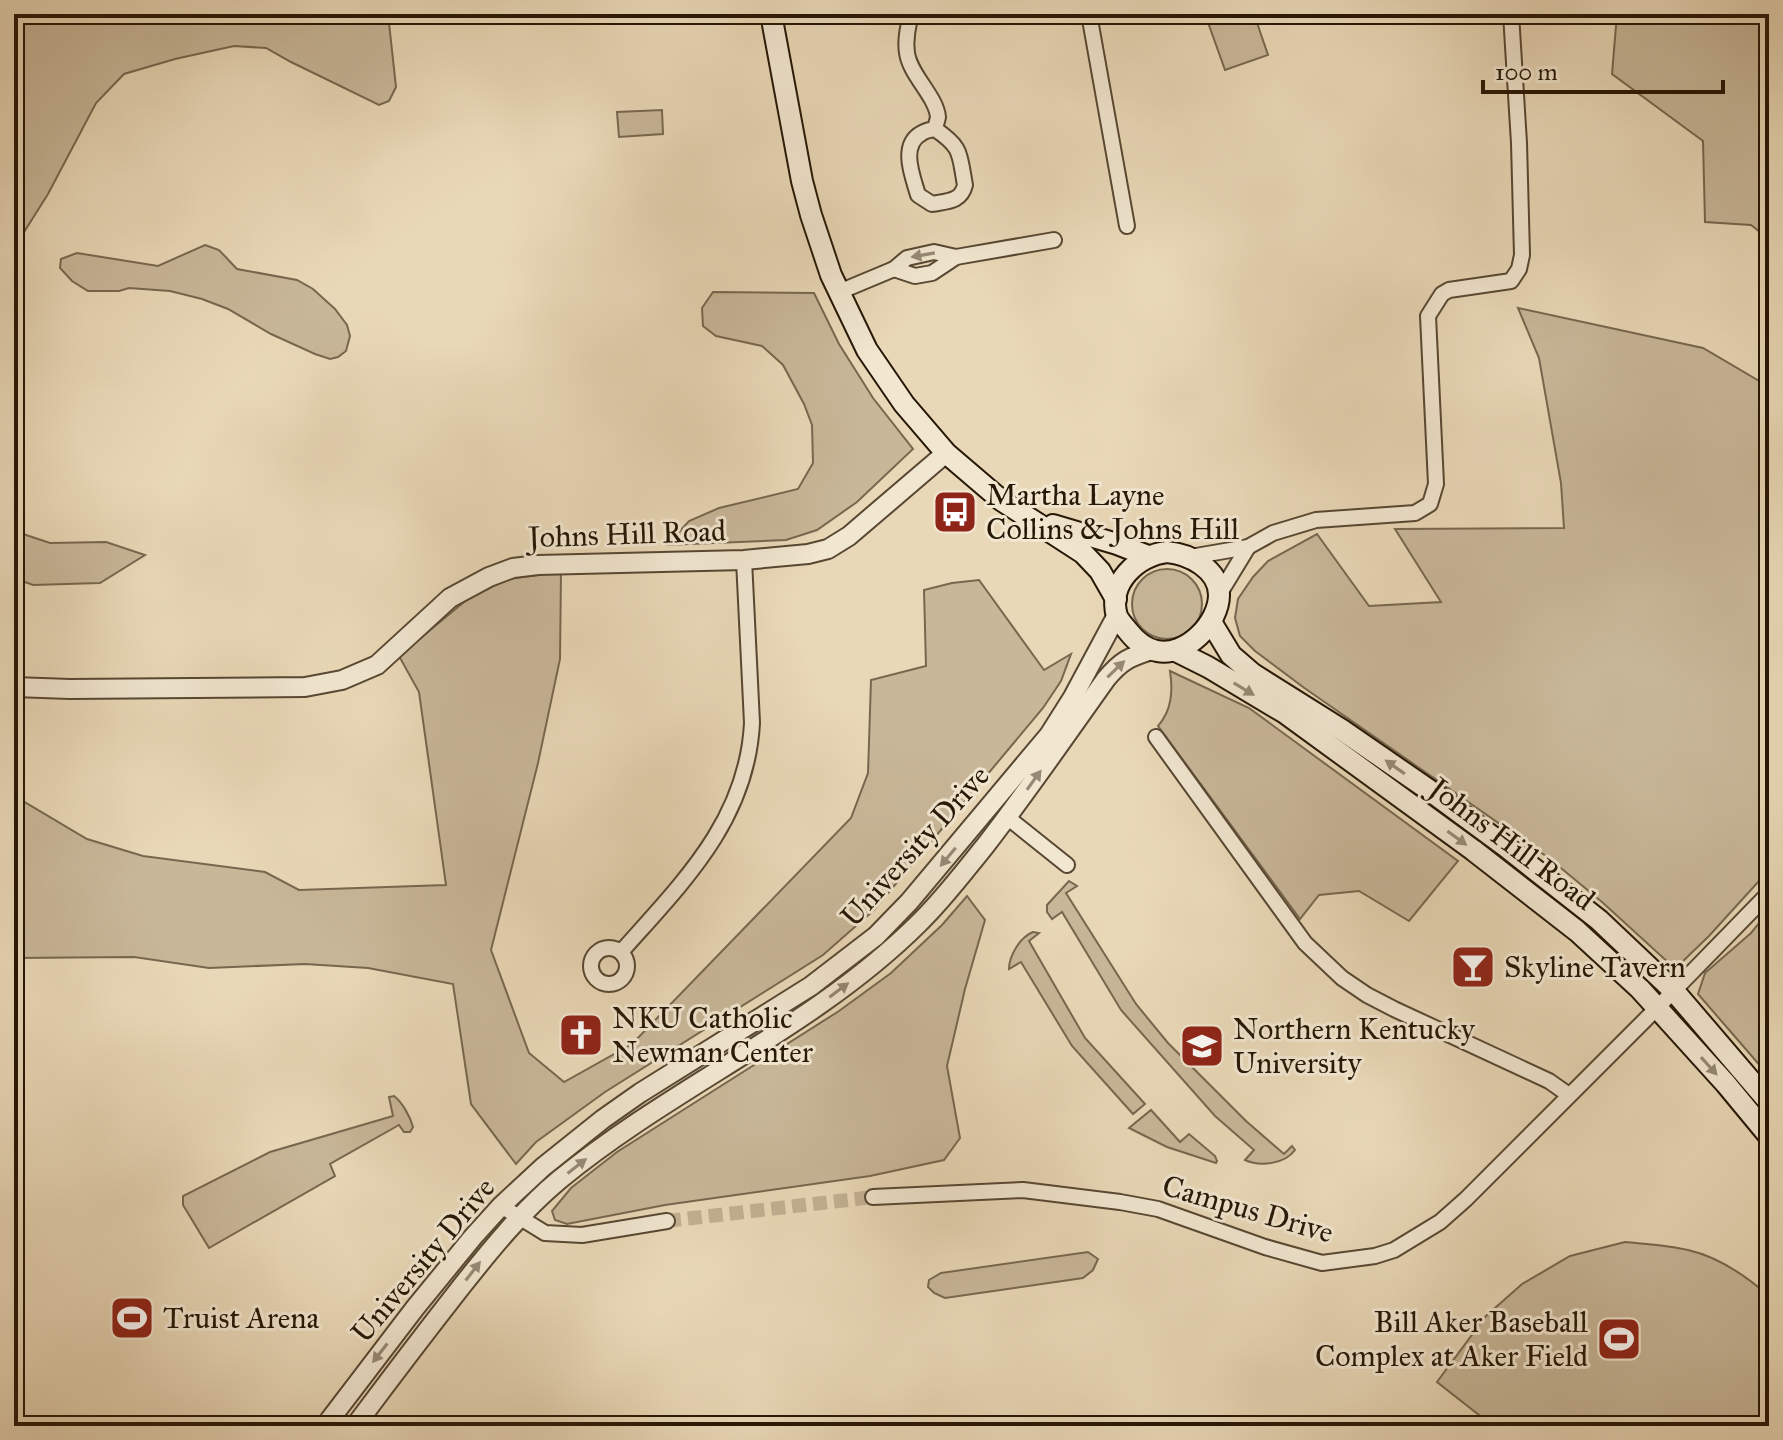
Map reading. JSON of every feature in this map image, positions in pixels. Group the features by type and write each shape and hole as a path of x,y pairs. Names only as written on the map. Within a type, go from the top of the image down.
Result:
{"main road":[{"path":"771,14 802,181 821,247 867,350 904,404 946,453 1001,500 1083,553 1100,571 1116,607 1132,636 1141,644 1160,652 1176,651 1199,636 1211,622 1220,593 1214,578 1203,566 1190,557 1167,552 1148,556 1130,569 1122,579 1116,607"},
{"path":"1028,518 1148,556"},
{"name":"Johns Hill Road","path":"1211,622 1231,655 1253,674 1354,739 1505,846 1599,920 1674,991 1769,1102"},
{"name":"Johns Hill Road","path":"1176,651 1285,713 1473,850 1595,946 1657,1008 1769,1136"}],"street":[{"path":"911,14 906,37 907,55 938,117 935,129"},
{"path":"1089,14 1127,226"},
{"path":"1190,557 1248,547 1273,533 1316,520 1415,513 1430,504 1436,484 1428,316 1442,294 1449,290 1511,281 1519,269 1522,255 1511,14"},
{"path":"935,129 958,149 965,185 964,191 956,199 932,204 918,195 908,159 912,145 921,133 935,129"},
{"path":"839,292 894,269 907,258 934,252 956,257 1054,240"},
{"name":"Johns Hill Road","path":"14,687 305,687 342,680 377,665 450,598 513,568 744,560 828,549 849,536 946,453"},
{"path":"1220,593 1248,547"},
{"path":"621,952 696,866 723,827 740,786 751,750 752,723 744,560"},
{"name":"University Drive","path":"325,1426 415,1308 501,1206 543,1167 603,1119 665,1077 811,986 876,936 909,902 1049,735 1073,697 1116,607"},
{"name":"University Drive","path":"355,1426 448,1304 519,1218 556,1182 614,1138 837,993 885,954 946,894 1007,817 1112,671 1130,656 1152,650"},
{"path":"1156,737 1305,943 1342,978 1367,995 1549,1081 1569,1095"},
{"path":"1007,817 1067,865"},
{"name":"Campus Drive","path":"873,1197 1023,1190 1158,1209 1265,1247 1322,1263 1375,1256 1394,1250 1440,1222 1497,1169 1769,893"},
{"path":"501,1206 545,1233 582,1235 667,1221"}],"shaded area":[{"path":"14,14 388,14 396,87 389,101 379,105 266,48 234,46 124,74 96,103 48,194 14,248"},
{"path":"1205,14 1254,14 1268,55 1225,70"},
{"path":"1617,14 1769,14 1769,239 1751,225 1705,222 1703,141 1612,74"},
{"path":"662,110 663,134 619,137 617,112"},
{"path":"205,245 219,250 237,269 297,280 313,289 347,325 350,336 346,351 330,359 315,354 271,334 228,309 170,291 129,288 88,291 72,281 60,268 61,259 77,253 158,266"},
{"path":"713,292 814,293 839,344 873,398 913,449 857,502 817,530 786,540 667,545 689,521 719,508 798,489 813,463 812,425 783,365 762,346 716,336 703,326 702,308"},
{"path":"1518,308 1703,348 1761,382 1769,381 1769,870 1680,964 1671,965 1550,859 1255,651 1240,636 1235,618 1238,599 1268,561 1317,534 1369,606 1441,602 1395,529 1564,528 1561,483 1539,358"},
{"path":"14,531 50,543 106,542 145,555 100,583 33,585 14,578"},
{"path":"1167,569 1192,579 1202,604 1192,629 1167,639 1142,629 1132,604 1142,579"},
{"path":"561,572 560,659 538,763 491,950 529,1053 564,1082 632,1044 851,818 868,773 871,680 926,666 924,590 979,580 1044,670 1071,654 1061,681 1043,708 874,910 823,955 605,1092 536,1142 516,1164 471,1104 453,984 368,968 305,964 209,968 134,957 14,958 14,782 23,801 87,839 143,856 265,872 299,890 446,885 419,692 399,656 470,597 508,579"},
{"path":"1170,671 1249,708 1458,861 1409,921 1359,891 1319,895 1300,919 1158,726 1170,700"},
{"path":"1069,881 1077,886 1066,893 1136,1004 1168,1043 1246,1121 1284,1154 1292,1146 1295,1150 1291,1155 1272,1163 1245,1160 1254,1150 1215,1116 1121,1010 1062,912 1052,919 1047,912 1047,905"},
{"path":"967,896 985,920 947,1066 960,1138 944,1160 870,1176 665,1205 567,1224 555,1220 552,1211 571,1188 617,1152 839,1011 891,973 942,925"},
{"path":"1769,911 1769,1076 1698,994 1705,973 1751,933"},
{"path":"1033,932 1039,933 1029,941 1085,1038 1145,1104 1133,1114 1072,1046 1021,962 1009,969 1016,948"},
{"path":"394,1096 410,1118 413,1127 410,1132 404,1132 399,1125 330,1164 335,1176 209,1248 183,1205 183,1196 270,1152 393,1116 389,1097"},
{"path":"1151,1110 1180,1142 1189,1134 1215,1156 1216,1163 1167,1147 1129,1128"},
{"name":"Bill Aker Baseball Complex at Aker Field","path":"1625,1242 1673,1247 1710,1257 1741,1274 1769,1296 1769,1426 1493,1426 1437,1382 1486,1316 1522,1284 1570,1256"},
{"path":"1088,1252 1098,1259 1093,1270 1083,1278 945,1298 928,1287 929,1280 941,1273"}],"tunnel":[{"path":"667,1221 873,1197"}],"place":[{"name":"Martha Layne Collins & Johns Hill","path":"955,512"},
{"name":"Skyline Tavern","path":"1473,967"},
{"name":"NKU Catholic Newman Center","path":"581,1035"},
{"name":"Northern Kentucky University","path":"1202,1046"},
{"name":"Truist Arena","path":"132,1318"},
{"name":"Bill Aker Baseball Complex at Aker Field","path":"1619,1339"}]}
